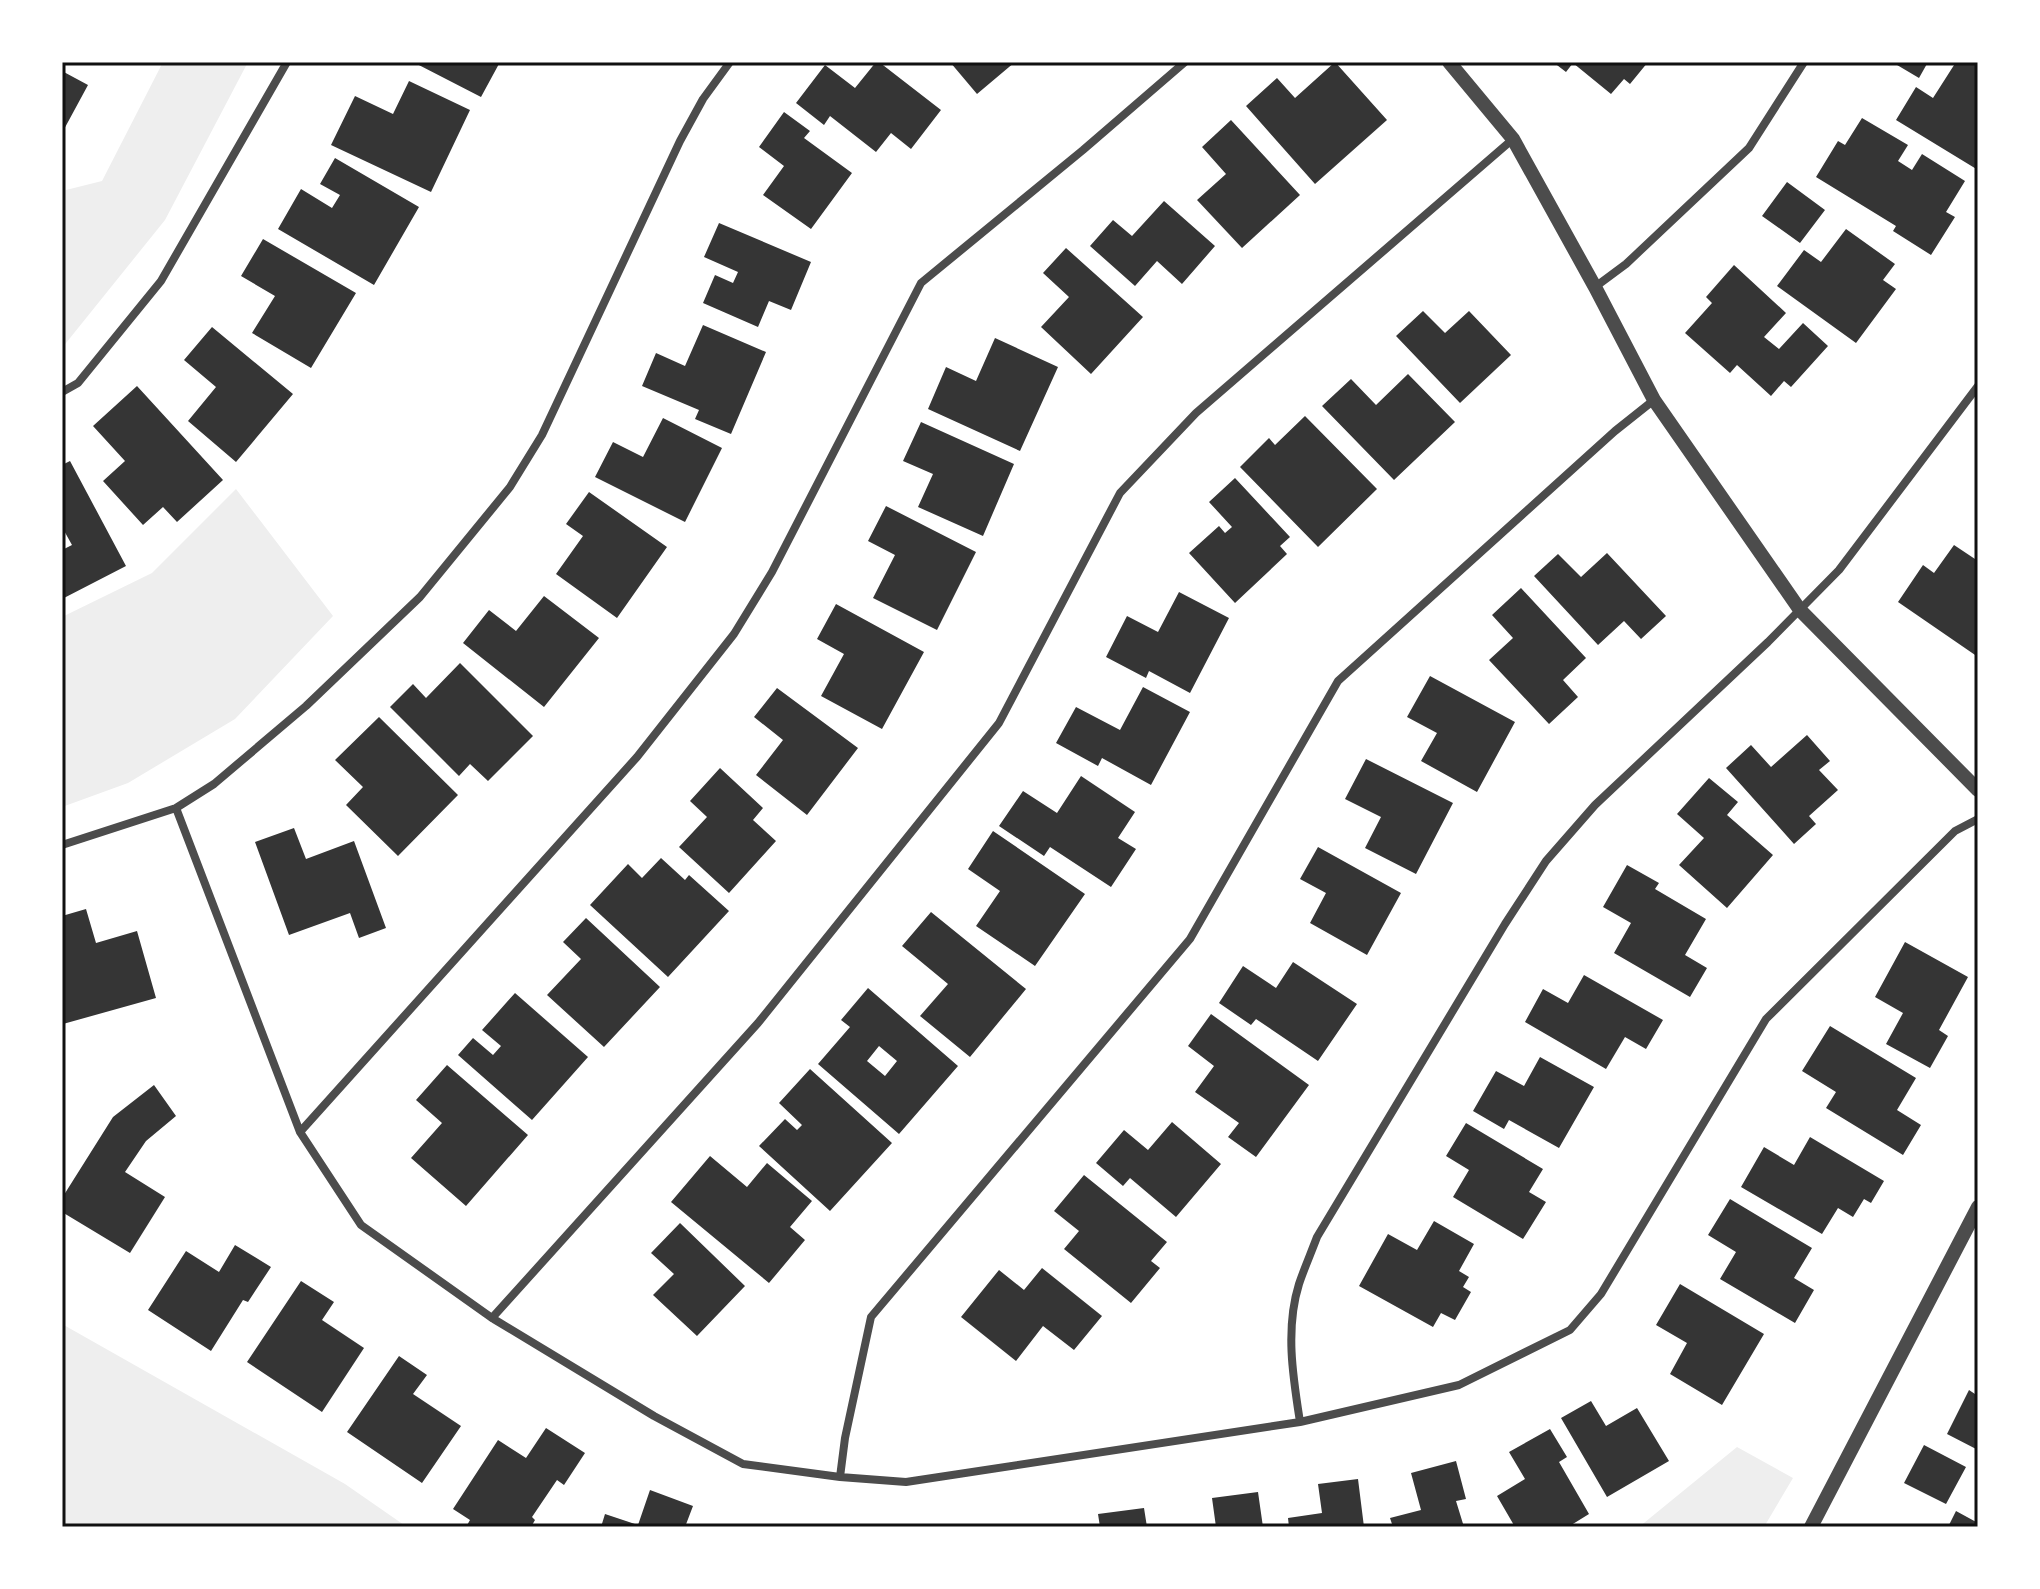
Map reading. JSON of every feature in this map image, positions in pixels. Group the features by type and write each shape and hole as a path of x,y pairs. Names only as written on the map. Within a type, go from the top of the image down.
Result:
{"street":[{"path":"62,392 78,383 161,281 287,62"},
{"path":"62,845 176,808 214,784 306,706 420,597 510,487 542,435 680,141 703,99 730,62"},
{"path":"300,1132 637,757 734,634 772,572 921,283 1185,62"},
{"path":"1449,62 1513,139 1654,400 1800,610 1978,790"},
{"path":"1595,287 1626,264 1749,148 1804,62"},
{"path":"492,1318 758,1023 999,723 1120,493 1196,413 1513,139"},
{"path":"1300,1422 1291,1336 1298,1287 1317,1237 1546,861 1595,805 1768,642 1839,570 1978,386"},
{"path":"840,1477 845,1438 871,1317 1190,939 1338,681 1615,431 1654,400"},
{"path":"176,808 300,1132 361,1225 492,1318 654,1416 743,1464 906,1482 1300,1422 1459,1385 1570,1330 1601,1294 1766,1019 1955,831 1978,819"},
{"path":"1811,1527 1978,1207"}],"shaded area":[{"path":"163,62 248,62 165,220 62,348 62,191 102,181"},
{"path":"236,489 333,616 235,719 128,783 62,807 62,617 152,573"},
{"path":"62,1324 345,1484 407,1527 62,1527"},
{"path":"1737,1447 1793,1478 1764,1527 1639,1527"}],"building":[{"path":"413,62 500,62 481,97"},
{"path":"876,62 941,110 911,149 891,133 876,152 830,116 824,125 796,103 825,65 855,88"},
{"path":"950,62 1015,62 977,94"},
{"path":"1335,62 1387,120 1315,184 1246,106 1277,78 1295,98"},
{"path":"1553,62 1648,62 1630,84 1624,79 1611,94 1573,63 1566,72"},
{"path":"1892,62 1928,62 1919,78"},
{"path":"1956,62 1978,63 1978,170 1896,120 1916,87 1933,98"},
{"path":"62,71 88,85 62,133"},
{"path":"409,81 470,110 431,192 331,145 355,96 393,114"},
{"path":"784,112 810,131 804,138 852,173 811,229 763,195 784,166 759,147"},
{"path":"1862,118 1908,145 1898,161 1912,170 1922,154 1965,181 1946,212 1955,217 1931,255 1893,231 1896,226 1816,177 1838,141 1845,145"},
{"path":"1231,120 1300,195 1242,248 1197,200 1226,174 1202,147"},
{"path":"335,158 419,207 374,285 278,229 301,189 332,208 340,195 320,184"},
{"path":"1787,182 1825,210 1800,243 1762,216"},
{"path":"1164,201 1215,246 1182,284 1157,261 1135,286 1090,246 1113,220 1132,236"},
{"path":"719,223 811,262 791,310 769,301 758,327 703,303 715,275 733,283 738,272 704,257"},
{"path":"1846,229 1895,264 1883,280 1896,289 1856,343 1777,286 1804,250 1821,262"},
{"path":"263,239 356,293 311,368 252,333 275,296 241,276"},
{"path":"1066,248 1143,317 1091,374 1041,327 1069,297 1043,273"},
{"path":"1734,265 1786,313 1764,337 1779,349 1803,323 1828,346 1791,387 1784,381 1771,396 1737,365 1730,373 1685,333 1712,303 1706,297"},
{"path":"1423,311 1445,333 1469,311 1511,355 1460,403 1396,336"},
{"path":"703,325 766,352 731,434 695,419 699,410 642,386 656,353 685,366"},
{"path":"212,327 293,394 236,462 188,421 216,387 184,360"},
{"path":"995,338 1058,367 1020,451 928,409 946,367 976,381"},
{"path":"1408,374 1455,422 1394,480 1322,406 1351,379 1376,405"},
{"path":"137,386 223,480 177,522 163,507 143,525 103,481 125,461 93,426"},
{"path":"1305,416 1377,489 1318,547 1240,467 1269,438 1275,445"},
{"path":"663,418 722,448 685,522 595,477 613,442 643,457"},
{"path":"921,422 1014,464 983,536 918,507 933,474 903,461"},
{"path":"70,461 126,566 62,599 62,550 72,545 62,527 62,465"},
{"path":"1235,478 1290,537 1280,546 1287,554 1235,603 1189,553 1219,526 1225,533 1232,527 1209,502"},
{"path":"589,492 667,547 617,618 556,574 583,536 566,524"},
{"path":"886,506 976,552 937,630 873,598 895,555 868,541"},
{"path":"1954,545 1978,561 1978,657 1898,602 1923,565 1934,573"},
{"path":"1607,553 1666,616 1641,639 1624,621 1598,645 1534,576 1558,554 1581,577"},
{"path":"1521,588 1586,658 1563,680 1578,697 1549,724 1489,660 1513,638 1492,615"},
{"path":"1179,592 1229,618 1190,693 1149,671 1146,678 1106,657 1127,616 1158,632"},
{"path":"544,596 599,638 544,707 463,643 489,610 516,631"},
{"path":"836,604 924,652 882,729 821,696 844,654 817,639"},
{"path":"460,663 533,736 488,781 470,764 459,776 390,707 413,684 426,698"},
{"path":"1430,676 1515,722 1477,792 1421,761 1437,733 1407,717"},
{"path":"1143,687 1190,712 1151,785 1102,758 1098,766 1056,743 1076,707 1120,730"},
{"path":"777,688 858,748 807,815 756,775 783,740 754,717"},
{"path":"379,717 458,795 398,856 346,805 363,787 335,760"},
{"path":"1807,735 1830,761 1819,770 1838,790 1809,816 1816,824 1794,844 1726,768 1751,745 1771,767"},
{"path":"1366,759 1453,803 1416,874 1365,848 1381,817 1345,799"},
{"path":"720,768 763,808 753,820 776,841 729,893 679,847 707,817 690,801"},
{"path":"1081,776 1135,812 1118,838 1136,849 1111,887 1050,847 1044,856 999,826 1023,791 1057,813"},
{"path":"1709,778 1738,802 1727,815 1773,855 1727,908 1679,865 1704,838 1677,814"},
{"path":"294,828 306,859 354,841 386,928 359,938 350,913 289,935 255,842"},
{"path":"993,831 1085,894 1035,966 976,926 1000,891 968,869"},
{"path":"1318,847 1401,893 1367,955 1310,923 1326,893 1300,879"},
{"path":"661,858 685,880 689,875 729,911 668,977 590,905 628,864 642,878"},
{"path":"1627,865 1659,883 1655,889 1706,919 1685,955 1707,968 1690,997 1614,953 1631,923 1603,907"},
{"path":"86,909 96,943 137,931 156,998 63,1024 62,916"},
{"path":"931,912 1026,989 970,1057 920,1016 948,984 902,946"},
{"path":"586,918 660,987 604,1047 547,995 581,959 563,942"},
{"path":"1905,942 1968,977 1939,1030 1948,1036 1930,1068 1886,1044 1903,1013 1875,997"},
{"path":"1293,962 1357,1004 1318,1061 1256,1019 1251,1025 1219,1003 1243,966 1276,988"},
{"path":"1584,975 1663,1020 1646,1049 1625,1037 1606,1069 1525,1022 1543,989 1568,1003"},
{"path":"868,988 958,1066 899,1134 818,1064 850,1027 841,1020","holes":["879,1046 897,1061 885,1076 867,1061"]},
{"path":"515,993 588,1057 532,1120 458,1055 473,1038 493,1055 501,1046 482,1030"},
{"path":"1211,1014 1309,1085 1256,1157 1228,1137 1239,1123 1195,1092 1214,1066 1188,1046"},
{"path":"1830,1026 1916,1078 1897,1110 1921,1125 1903,1155 1826,1108 1836,1092 1802,1071"},
{"path":"1540,1057 1594,1087 1559,1148 1509,1120 1504,1129 1473,1111 1496,1071 1524,1086"},
{"path":"447,1065 528,1135 466,1206 411,1158 442,1123 416,1100"},
{"path":"810,1069 892,1143 830,1211 759,1146 785,1119 797,1130 802,1125 779,1103"},
{"path":"154,1085 176,1116 146,1141 125,1172 165,1197 130,1253 62,1212 62,1198 113,1117"},
{"path":"1172,1122 1221,1164 1176,1217 1130,1178 1123,1186 1096,1163 1124,1130 1148,1150"},
{"path":"1466,1123 1543,1169 1529,1192 1546,1202 1523,1239 1453,1197 1469,1170 1446,1156"},
{"path":"1810,1137 1884,1181 1871,1203 1864,1199 1853,1217 1838,1208 1822,1234 1741,1187 1764,1147 1794,1165"},
{"path":"710,1156 747,1187 767,1163 812,1201 790,1227 805,1240 769,1283 671,1202"},
{"path":"1084,1175 1167,1242 1151,1261 1160,1268 1131,1303 1064,1249 1079,1231 1054,1211"},
{"path":"1730,1199 1812,1248 1794,1278 1814,1290 1795,1323 1720,1279 1736,1252 1708,1235"},
{"path":"1434,1221 1474,1244 1459,1271 1469,1277 1463,1287 1471,1292 1455,1320 1441,1313 1433,1327 1359,1286 1388,1234 1417,1250"},
{"path":"680,1223 745,1286 697,1336 653,1295 674,1274 651,1253"},
{"path":"235,1245 271,1267 248,1302 243,1300 211,1351 148,1310 186,1251 219,1272"},
{"path":"1042,1268 1102,1316 1074,1350 1043,1326 1016,1361 961,1317 999,1270 1024,1290"},
{"path":"301,1281 334,1302 322,1320 364,1348 322,1412 247,1362"},
{"path":"1680,1284 1764,1334 1722,1405 1670,1374 1687,1343 1656,1325"},
{"path":"399,1356 427,1375 413,1394 461,1426 422,1483 347,1432"},
{"path":"1969,1390 1978,1396 1978,1450 1947,1434"},
{"path":"1591,1401 1606,1426 1637,1408 1669,1461 1607,1497 1561,1418"},
{"path":"546,1428 585,1453 564,1485 557,1480 532,1517 535,1520 531,1527 466,1527 470,1520 453,1509 498,1440 526,1458"},
{"path":"1550,1429 1567,1457 1559,1462 1589,1514 1568,1527 1515,1527 1497,1496 1525,1479 1509,1452"},
{"path":"1924,1445 1966,1467 1946,1504 1904,1483"},
{"path":"1456,1461 1466,1499 1456,1501 1464,1527 1393,1527 1390,1518 1421,1510 1411,1473"},
{"path":"1358,1479 1364,1527 1289,1527 1288,1518 1322,1513 1318,1484"},
{"path":"650,1490 693,1506 685,1527 601,1527 605,1514 638,1525"},
{"path":"1258,1492 1263,1527 1216,1527 1212,1498"},
{"path":"1144,1508 1147,1527 1100,1527 1098,1514"},
{"path":"1956,1511 1978,1523 1978,1527 1948,1527"}]}
